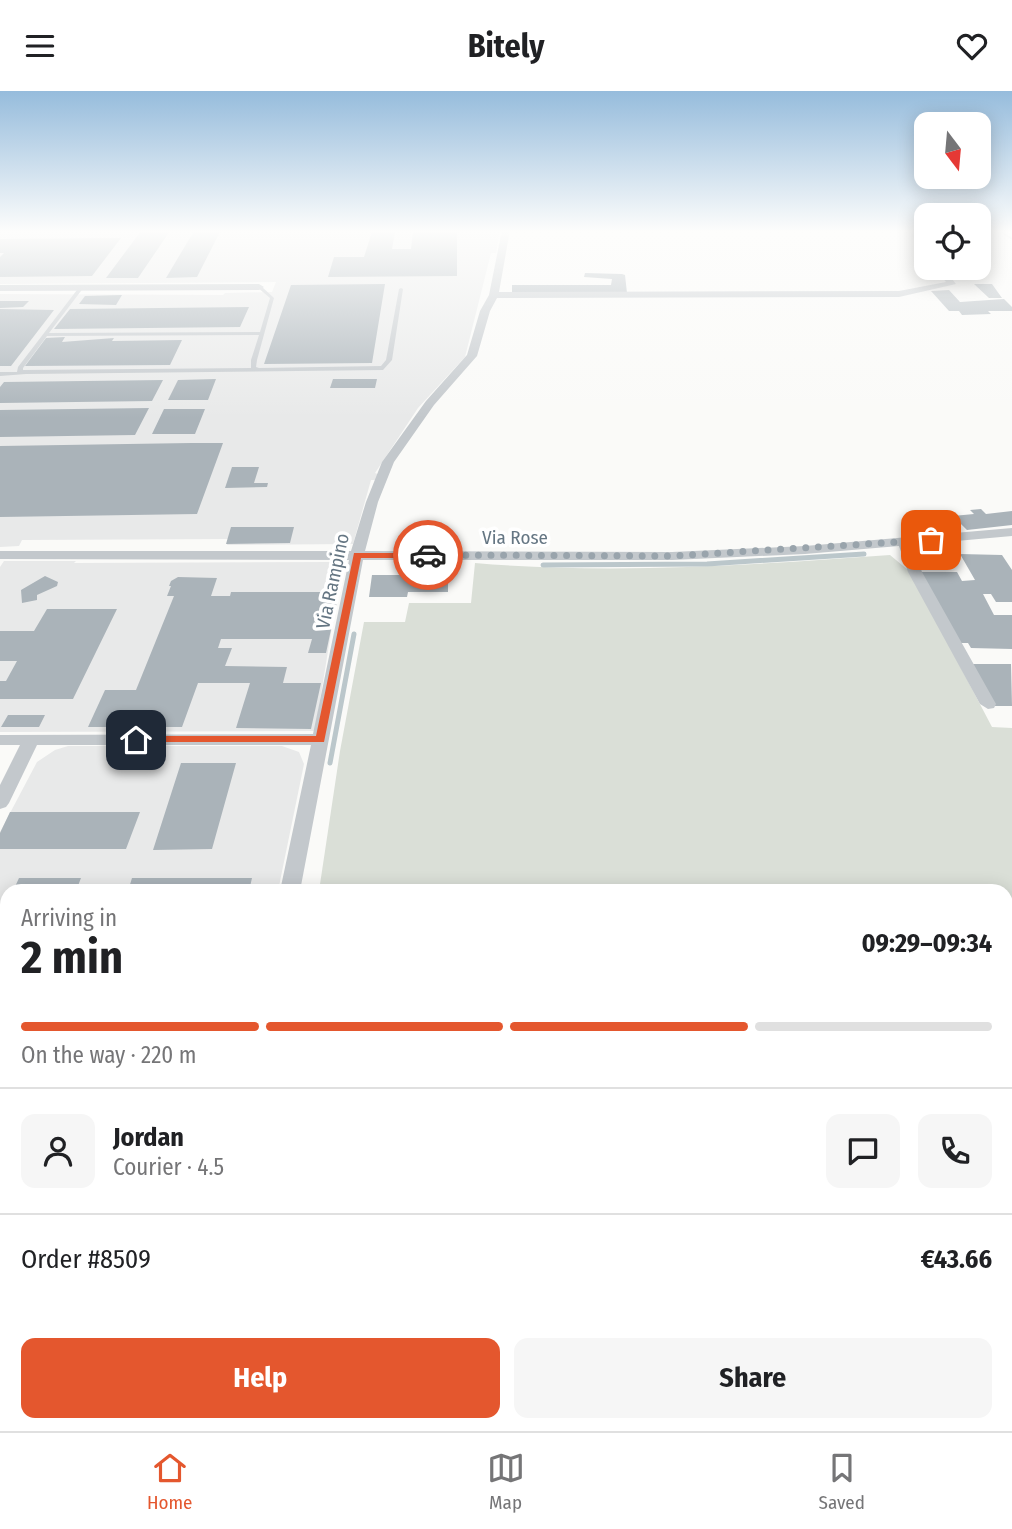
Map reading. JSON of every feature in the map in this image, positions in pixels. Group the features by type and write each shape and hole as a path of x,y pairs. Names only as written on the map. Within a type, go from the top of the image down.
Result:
{"street":[{"path":"494,295 907,293"},
{"name":"Via Rampino","path":"291,884 357,555 372,502 388,462 430,403 472,356 485,311 494,295"},
{"name":"Via Rose","path":"0,555 672,556 904,542 1012,532"},
{"path":"904,542 915,572 988,704"},
{"path":"0,740 320,739"},
{"path":"0,803 31,740"}],"lane":[{"path":"29,373 20,372 20,367 78,293"},
{"path":"259,370 253,368 272,298 266,293"},
{"path":"0,374 383,367 389,361 400,293"},
{"path":"45,335 262,333"}],"shaded area":[{"path":"481,293 465,357 418,408 375,473 380,475 377,480 371,480 353,544 227,545 228,539 22,540 19,546 0,547 0,294"},
{"path":"890,555 908,570 992,727 1012,728 1012,884 320,884 340,751 364,622 405,622 409,603 471,603 475,563 579,568 735,565"},
{"path":"4,561 334,562 342,565 315,731 0,732 0,567"},
{"path":"68,746 282,746 299,752 304,764 279,884 0,884 0,832 37,762 55,750"}],"building":[{"path":"288,293 384,293 372,363 264,364"},
{"path":"512,293 627,293 627,293"},
{"path":"932,293 951,293 960,302 1004,299 1012,307 1012,311 988,311 991,314 962,315 959,311 949,311"},
{"path":"983,293 998,293 1002,298 989,298"},
{"path":"122,295 116,305 79,304 85,296"},
{"path":"0,301 29,301 23,307 0,308"},
{"path":"249,307 240,327 54,329 70,309"},
{"path":"0,309 54,310 11,366 0,366"},
{"path":"65,337 62,342 114,338 112,341 182,340 170,365 25,366 46,338"},
{"path":"216,379 208,400 168,400 178,380"},
{"path":"333,379 377,379 375,388 330,388"},
{"path":"163,380 152,401 0,403 0,387 4,382"},
{"path":"149,408 135,435 0,437 0,410"},
{"path":"164,409 205,409 195,434 152,434"},
{"path":"223,443 197,514 0,517 0,446"},
{"path":"232,467 259,467 254,483 268,483 267,487 225,488"},
{"path":"981,509 986,514 1012,511 1012,525 967,530 953,516 974,514 970,510"},
{"path":"231,527 294,527 290,543 226,544"},
{"path":"960,554 1002,555 1012,570 1012,602 996,602 991,594 983,594 994,615 1012,615 1012,649 971,648 968,643 956,643 920,572 957,572 962,581 975,580"},
{"path":"372,575 448,575 448,592 408,592 407,597 369,597"},
{"path":"45,576 58,582 57,586 37,595 37,600 22,603 21,590"},
{"path":"178,577 217,578 211,596 230,596 231,592 339,592 326,653 308,653 312,639 221,639 218,648 232,648 225,666 287,667 283,683 321,683 311,729 236,728 250,683 198,683 182,727 88,727 105,690 136,690 174,596 167,596 169,586 171,581"},
{"path":"47,609 117,609 73,699 0,699 0,681 6,681 17,661 0,661 0,631 34,631"},
{"path":"970,664 1011,664 1012,706 992,706"},
{"path":"8,715 45,715 39,727 1,727"},
{"path":"181,763 236,763 212,849 153,850"},
{"path":"10,812 140,812 126,849 0,849 0,833"},
{"path":"19,878 81,878 79,884 16,884"},
{"path":"132,878 252,878 251,884 130,884"}],"waterway":[{"path":"543,565 707,564 864,554"},
{"path":"330,763 354,634"}],"way so far":[{"path":"428,555 672,556 931,540"}],"route":[{"path":"136,740 320,739 357,555 428,555"}]}
